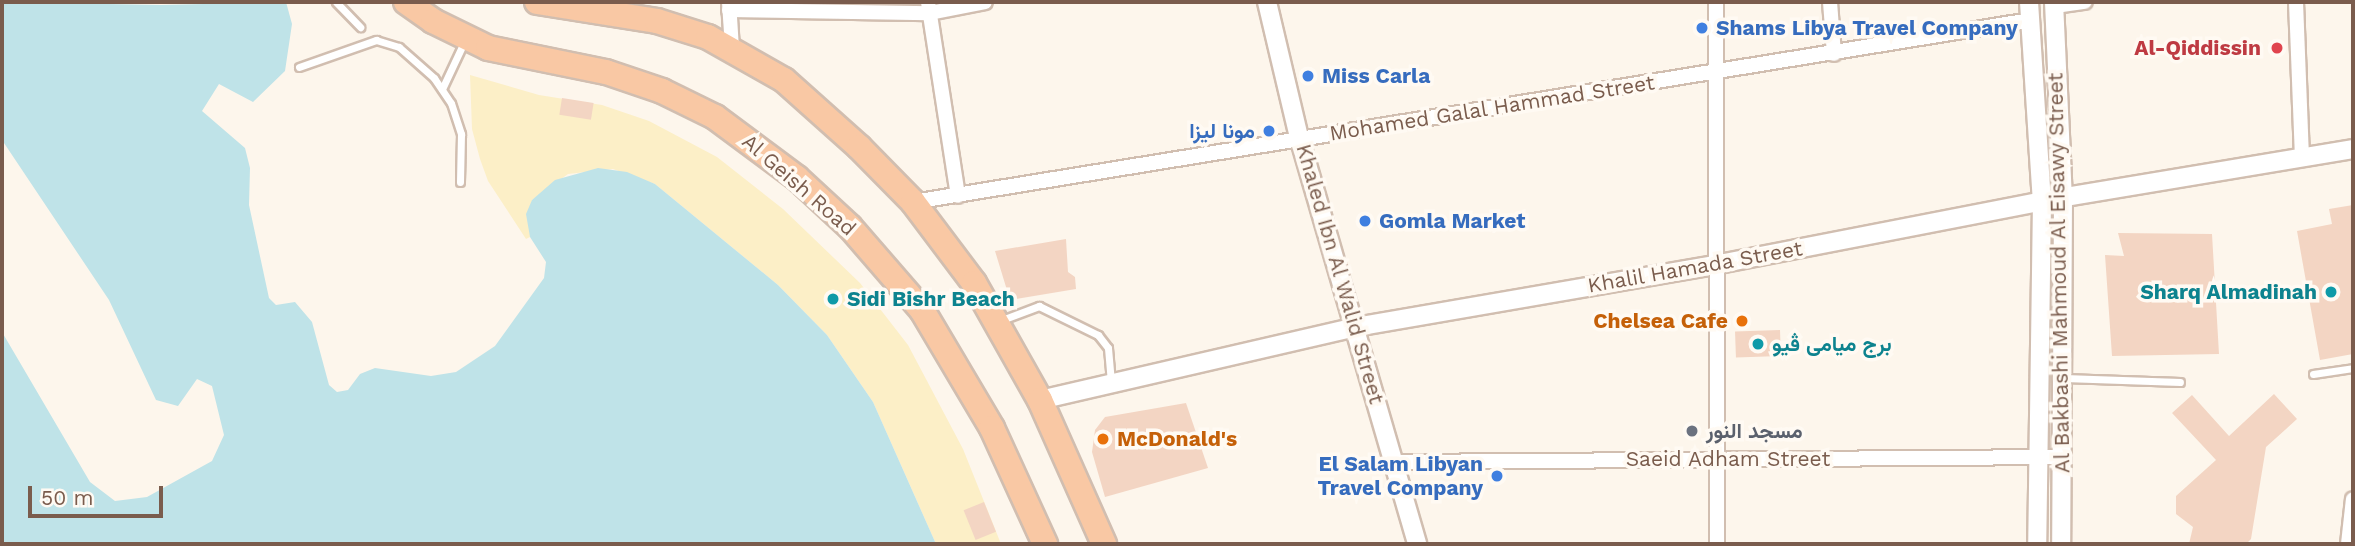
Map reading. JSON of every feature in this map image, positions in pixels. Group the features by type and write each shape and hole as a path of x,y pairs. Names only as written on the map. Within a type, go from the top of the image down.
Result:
{"highway":[{"name":"Al Geish Road","path":"406,2 466,38 517,57 606,72 662,91 715,117 797,178 876,254 922,310 992,428 1045,544"},
{"path":"537,2 657,21 732,48 807,100 913,202 955,255 998,321 1040,400 1104,544"}],"street":[{"path":"732,48 729,6 929,7 985,2"},
{"name":"Khaled Ibn Al Walid Street","path":"1267,2 1299,137 1417,544"},
{"path":"1716,2 1718,73 1714,265 1717,544"},
{"path":"1830,2 1833,54"},
{"path":"2055,4 2085,2"},
{"path":"2296,2 2302,157"},
{"name":"Al Bakbashi Mahmoud Al Eisawy Street","path":"2055,4 2063,197 2061,544"},
{"path":"929,7 958,196"},
{"name":"Mohamed Galal Hammad Street","path":"913,202 1299,137 1833,54 2029,11"},
{"name":"Al Bakbashi Mahmoud Al Eisawy Street","path":"2029,11 2042,201 2037,544"},
{"name":"Khalil Hamada Street","path":"1040,400 1112,386 1355,327 1714,265 2063,197 2353,149"},
{"name":"Saeid Adham Street","path":"1395,462 2061,457"},
{"path":"2348,544 2353,499"}],"lane":[{"path":"335,2 360,27"},
{"path":"442,89 466,38"},
{"path":"299,67 367,41 384,40 415,61 442,89 461,134 460,182"},
{"path":"998,321 1039,306 1098,335 1108,348 1112,386"},
{"path":"2313,374 2353,368"},
{"path":"2063,378 2180,382"}],"sand":[{"name":"Sidi Bishr Beach","path":"470,75 539,95 602,105 649,121 717,157 783,209 860,283 908,345 963,449 1001,544 936,544 873,402 827,335 778,285 655,184 613,169 568,174 532,200 530,237 526,239 488,181 480,159 472,129"}],"water":[{"path":"2,2 161,5 286,2 292,24 285,71 253,102 219,84 202,111 245,148 250,168 249,205 269,298 276,305 295,302 312,322 329,385 337,392 348,390 360,374 375,368 431,376 456,372 495,346 544,278 546,262 530,237 526,214 532,200 555,180 598,168 627,172 655,184 778,285 827,335 873,402 936,544 2,544"}],"pier":[{"path":"2,140 109,300 156,400 178,406 197,379 212,386 224,435 212,461 147,497 115,501 90,482 2,332"}],"building":[{"path":"562,98 594,103 591,120 559,115"},
{"name":"Sharq Almadinah","path":"2353,205 2353,354 2320,360 2297,231 2332,224 2329,209"},
{"path":"2118,233 2212,234 2219,354 2112,356 2105,255 2124,256"},
{"path":"1066,239 1068,272 1075,277 1076,289 1010,300 995,251"},
{"name":"برج ميامى ڤيو","path":"1780,330 1781,356 1736,358 1735,332"},
{"path":"2274,394 2297,419 2266,447 2251,539 2246,544 2189,544 2193,527 2176,514 2176,496 2216,460 2172,413 2192,395 2229,436"},
{"path":"1186,403 1208,468 1105,497 1092,452 1095,430 1105,417"},
{"path":"984,502 996,532 976,540 964,510"}],"place":[{"name":"Shams Libya Travel Company","path":"1702,28"},
{"name":"Al-Qiddissin","path":"2277,48"},
{"name":"Miss Carla","path":"1308,76"},
{"name":"مونا ليزا","path":"1269,131"},
{"name":"Gomla Market","path":"1365,221"},
{"name":"Sharq Almadinah","path":"2331,292"},
{"name":"Sidi Bishr Beach","path":"833,299"},
{"name":"Chelsea Cafe","path":"1742,321"},
{"name":"برج ميامى ڤيو","path":"1758,344"},
{"name":"مسجد النور","path":"1692,431"},
{"name":"McDonald's","path":"1103,439"},
{"name":"El Salam Libyan Travel Company","path":"1497,476"}]}
